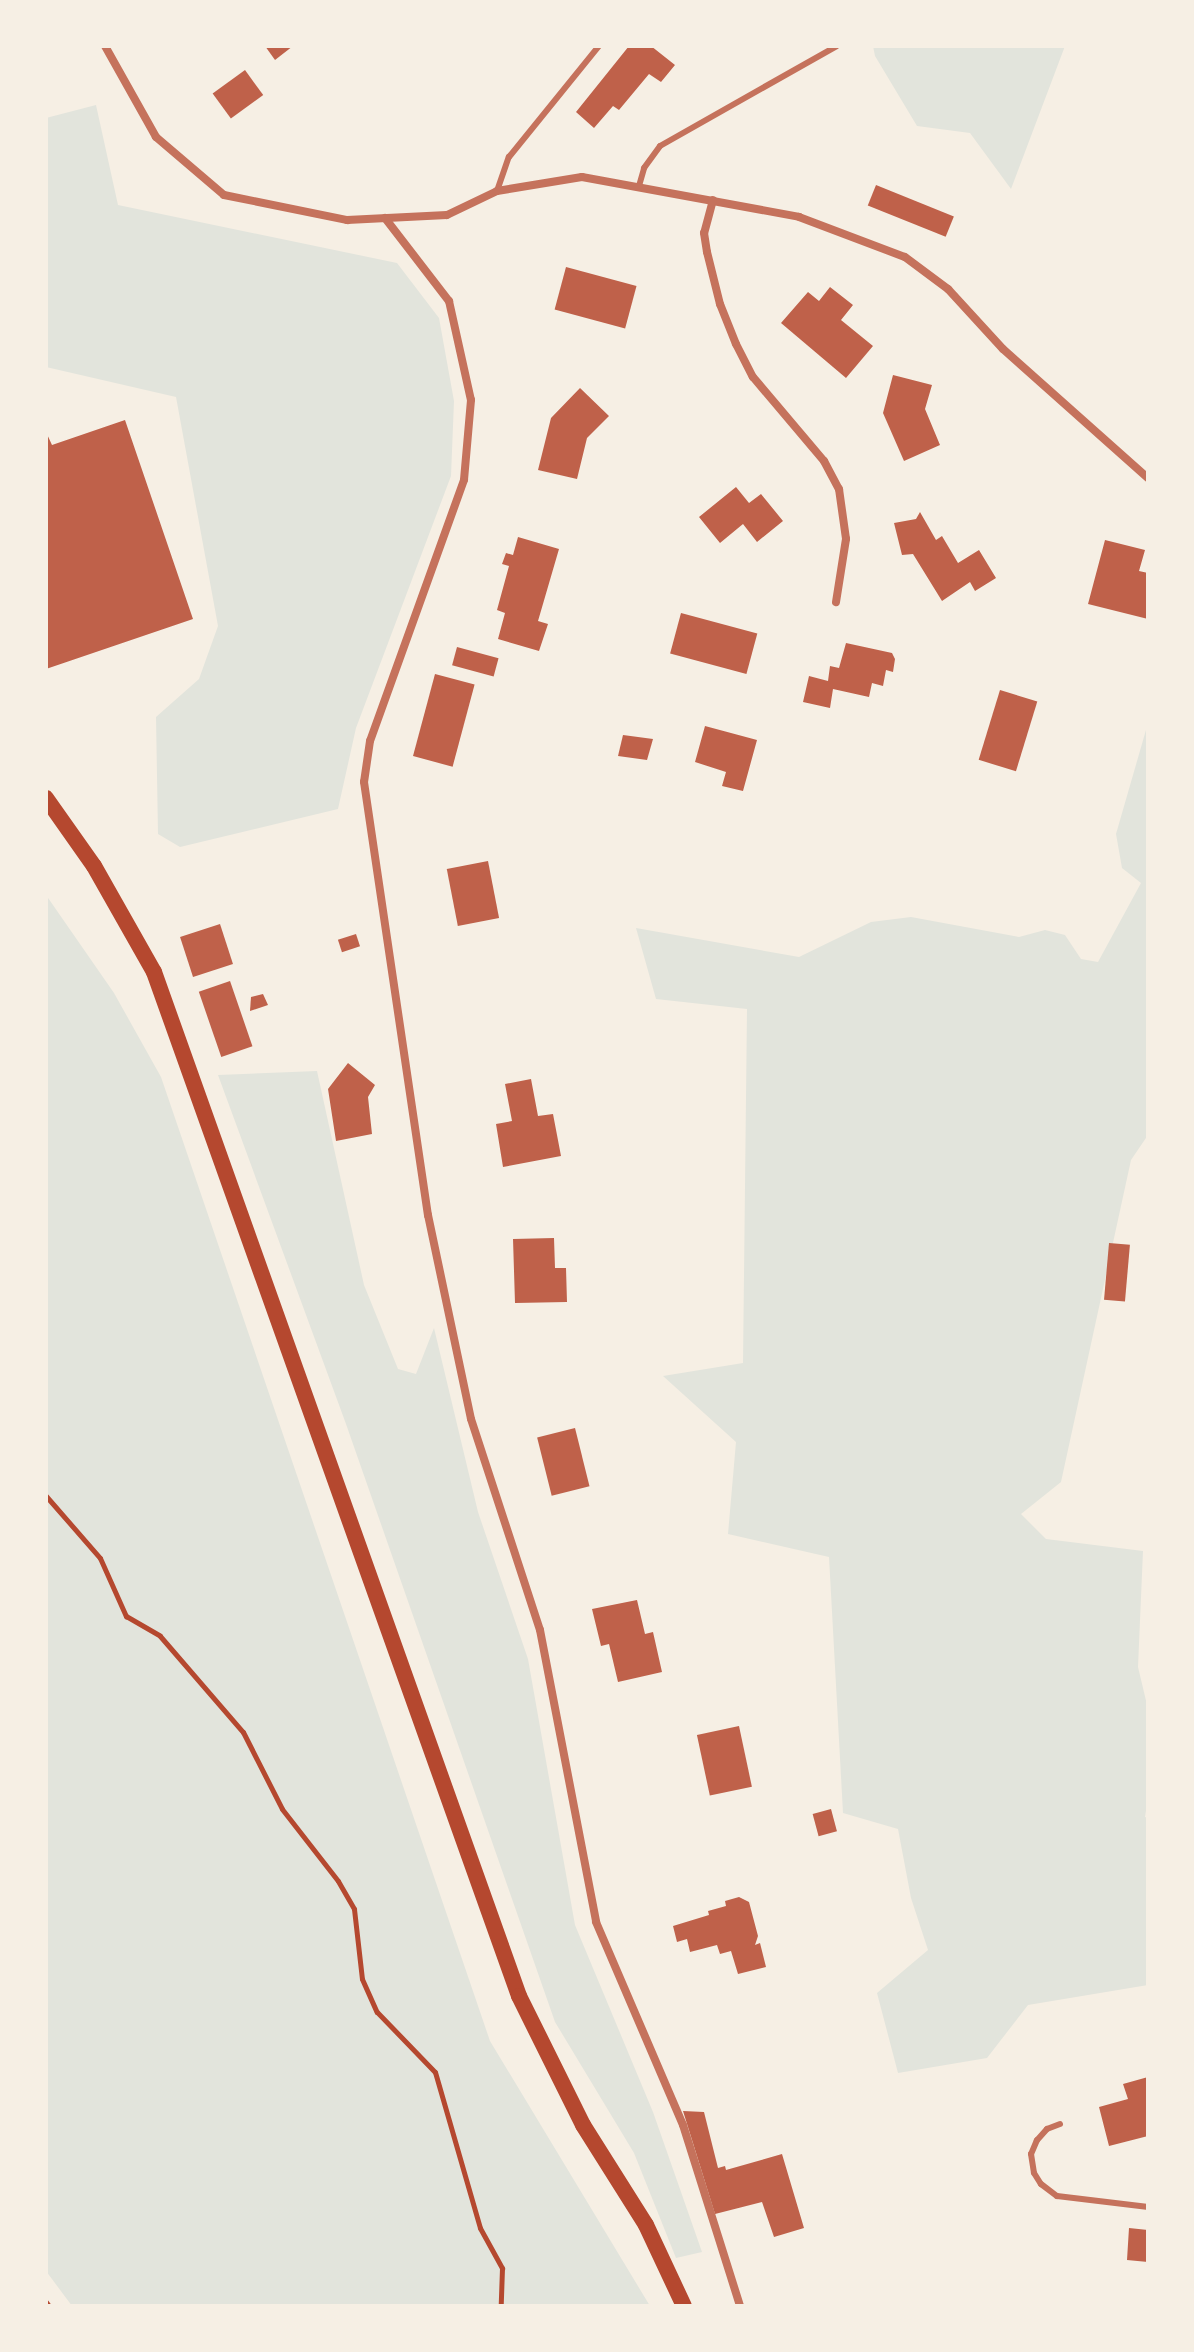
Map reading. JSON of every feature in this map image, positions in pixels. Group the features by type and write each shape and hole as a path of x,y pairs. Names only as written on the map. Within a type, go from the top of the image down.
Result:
{"main road":[{"path":"46,798 94,866 154,972 519,1996 583,2125 646,2225 684,2306"}],"street":[{"path":"105,46 156,137 224,195 347,220 447,215 497,191 582,177 799,217 905,257 948,289 1003,349 1148,478"},
{"path":"713,200 704,233 707,252 720,304 736,344 753,377 824,461 839,489 846,539 836,602"},
{"path":"385,218 449,301 471,400 464,480 370,741 364,782 428,1215 471,1419 540,1630 596,1922 683,2125 740,2306"}],"lane":[{"path":"497,191 509,157 599,46"},
{"path":"639,186 644,168 660,146 837,46"},
{"path":"1060,2124 1047,2129 1037,2140 1031,2154 1034,2173 1041,2184 1057,2196 1148,2207"}],"path":[{"path":"46,1496 100,1558 126,1616 160,1636 243,1732 282,1809 338,1881 354,1909 362,1979 377,2012 435,2072 480,2228 502,2268 501,2306"}],"shaded area":[{"path":"873,46 1065,46 1011,189 970,133 917,126 875,56"},
{"path":"96,105 118,205 397,263 439,318 454,401 451,476 356,728 338,809 180,847 158,834 156,717 199,679 218,626 176,397 46,367 46,118"},
{"path":"1148,723 1148,1135 1131,1160 1061,1482 1021,1514 1046,1539 1143,1551 1138,1667 1148,1709 1148,1798 1145,1817 1148,1818 1148,1985 1028,2005 987,2058 898,2073 877,1993 928,1950 911,1898 898,1829 843,1813 829,1557 728,1534 736,1442 663,1376 743,1363 747,1009 656,999 636,928 799,957 871,922 911,917 1019,937 1045,930 1065,935 1081,959 1098,962 1141,883 1122,868 1116,834"},
{"path":"46,895 114,993 161,1077 490,2041 650,2306 72,2306 46,2271"},
{"path":"317,1071 364,1285 398,1369 416,1374 434,1328 478,1512 528,1659 575,1925 653,2112 702,2252 676,2258 634,2153 555,2022 346,1424 218,1075"}],"building":[{"path":"265,46 293,46 275,60"},
{"path":"629,46 651,46 675,65 661,82 649,74 619,110 613,106 594,128 576,112"},
{"path":"245,70 263,95 231,119 213,94"},
{"path":"876,185 954,216 946,237 868,205"},
{"path":"566,267 637,286 625,328 555,310"},
{"path":"830,287 853,305 841,320 873,346 846,378 781,323 808,292 819,301"},
{"path":"893,375 932,385 925,409 940,445 904,461 883,413"},
{"path":"580,388 609,416 587,438 577,479 538,470 551,418"},
{"path":"125,420 193,619 46,669 46,432 52,445"},
{"path":"736,487 749,503 761,494 783,521 757,542 743,524 720,543 699,517"},
{"path":"920,512 936,540 942,536 958,563 979,550 996,578 975,591 970,582 942,601 913,554 902,555 894,523 916,519"},
{"path":"518,537 559,549 538,621 548,624 539,651 498,639 505,613 497,610 509,566 502,564 506,553 513,555"},
{"path":"1105,540 1145,550 1139,571 1148,573 1148,619 1088,604"},
{"path":"681,613 757,633 746,674 670,654"},
{"path":"846,643 892,653 895,659 893,672 886,670 883,686 872,683 869,697 833,689 830,708 803,702 809,676 828,681 830,666 839,668"},
{"path":"457,647 499,658 494,676 452,665"},
{"path":"435,674 475,685 453,767 413,756"},
{"path":"1000,690 1037,701 1016,771 979,760"},
{"path":"705,726 757,740 743,791 722,786 726,772 695,762"},
{"path":"623,735 653,739 647,760 618,756"},
{"path":"488,861 499,918 458,926 447,869"},
{"path":"220,924 233,964 193,977 180,937"},
{"path":"356,934 360,946 342,952 338,940"},
{"path":"230,981 252,1046 221,1057 199,992"},
{"path":"263,994 268,1005 250,1011 251,997"},
{"path":"348,1063 375,1085 368,1097 372,1134 336,1141 328,1089"},
{"path":"531,1079 538,1116 553,1114 561,1156 503,1167 496,1124 512,1121 505,1084"},
{"path":"554,1238 555,1268 566,1268 567,1302 515,1303 513,1239"},
{"path":"1109,1243 1130,1245 1125,1302 1104,1300"},
{"path":"575,1428 590,1486 552,1496 537,1437"},
{"path":"637,1600 645,1634 653,1632 662,1672 618,1682 609,1644 601,1646 592,1609"},
{"path":"739,1726 752,1787 710,1796 697,1735"},
{"path":"831,1809 837,1831 819,1836 813,1814"},
{"path":"739,1897 749,1902 758,1936 755,1945 760,1943 766,1967 738,1974 731,1951 720,1954 717,1945 690,1952 687,1939 677,1942 673,1926 709,1915 708,1911 726,1906 725,1901"},
{"path":"1148,2077 1148,2136 1109,2146 1099,2107 1128,2099 1123,2084"},
{"path":"683,2111 704,2112 718,2168 725,2166 726,2170 782,2154 804,2228 774,2237 762,2202 715,2214"},
{"path":"1129,2228 1148,2230 1148,2262 1127,2260"}]}
